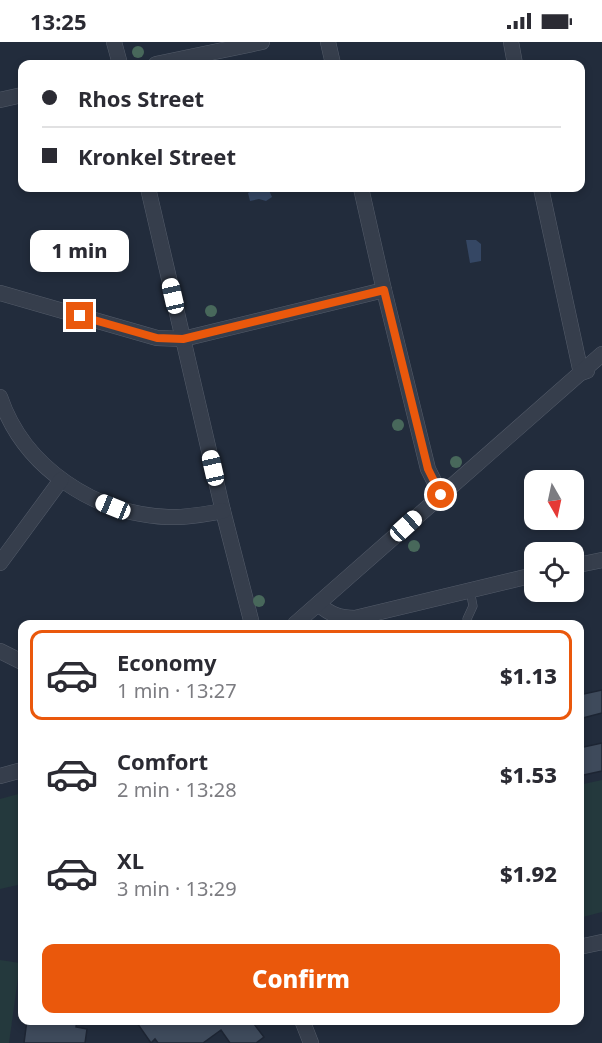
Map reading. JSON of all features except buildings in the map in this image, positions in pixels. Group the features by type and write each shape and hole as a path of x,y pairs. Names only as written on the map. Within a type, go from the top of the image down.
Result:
{"street":[{"path":"114,42 119,60"},
{"path":"175,60 262,42"},
{"path":"328,42 332,60"},
{"path":"511,42 515,60"},
{"path":"0,100 18,96"},
{"path":"149,192 223,511 251,620"},
{"path":"362,192 428,469 441,495"},
{"path":"543,192 581,373"},
{"path":"0,293 157,338 183,339 384,290"},
{"path":"300,620 602,354"},
{"path":"581,373 602,368"},
{"path":"0,397 10,420 32,453 61,480 95,500 132,513 171,517 223,511"},
{"path":"0,563 61,480"},
{"path":"584,564 602,560"},
{"path":"318,604 329,614 341,618 355,618 524,577"},
{"path":"0,651 18,660"},
{"path":"0,776 18,771"},
{"path":"584,946 602,942"},
{"path":"304,1025 311,1043"}],"lane":[{"path":"467,620 474,606 470,590"}],"green space":[{"path":"602,780 602,912 584,917 584,784"},
{"path":"18,794 18,885 0,889 0,799"},
{"path":"0,960 18,963 18,978 9,1043 0,1043"}],"water":[{"path":"270,192 272,197 266,201 259,199 250,201 248,193"},
{"path":"466,240 476,240 481,244 481,261 470,263"}],"route":[{"path":"80,316 157,338 183,339 384,290 428,469 441,495"}]}
